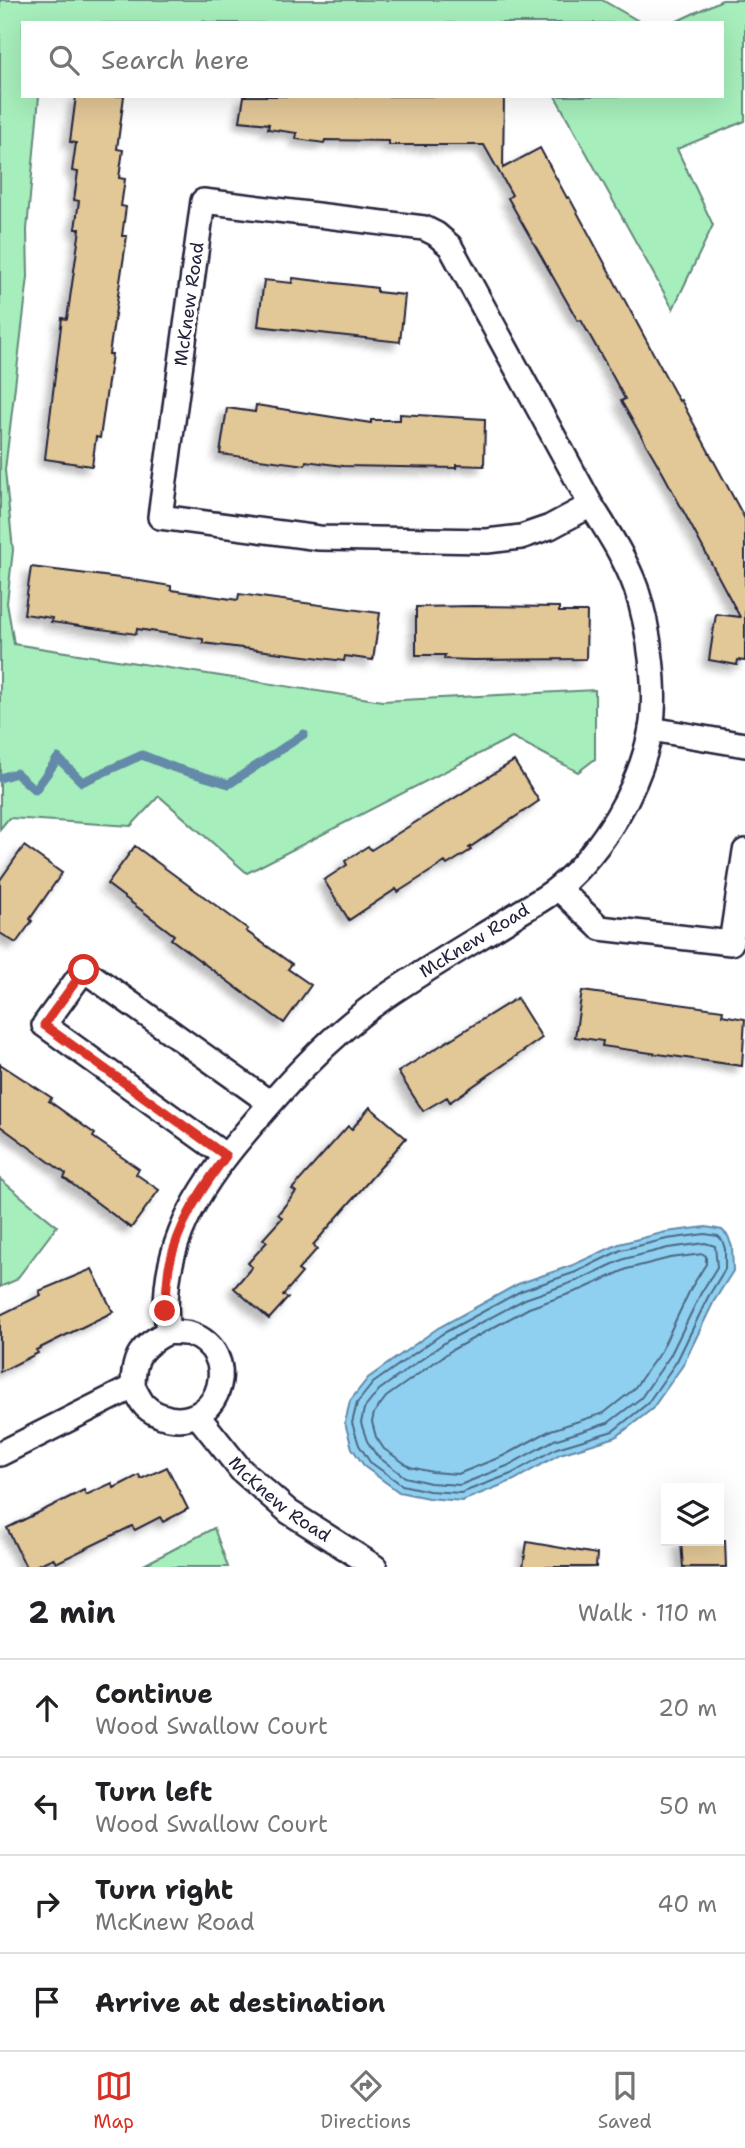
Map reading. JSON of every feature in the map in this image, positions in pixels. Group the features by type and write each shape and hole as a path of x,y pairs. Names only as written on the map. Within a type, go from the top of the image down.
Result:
{"street":[{"name":"McKnew Road","path":"168,1332 165,1311 169,1267 180,1233 196,1197 226,1156 270,1103 332,1039 384,998 558,888 588,859 612,824 634,781 651,729 653,684 646,632 636,589 617,545 591,505 450,246 424,228 203,201 160,517 319,538 487,541 521,537 550,527 591,505"},
{"path":"651,729 745,745"},
{"path":"558,888 600,928 731,943 745,850"},
{"path":"226,1156 44,1025 84,970 270,1103"},
{"path":"168,1332 188,1333 206,1342 216,1356 221,1370 220,1385 211,1403 197,1415 180,1420 159,1416 145,1406 133,1387 137,1357 148,1342 168,1332"},
{"path":"0,1454 133,1387"},
{"name":"McKnew Road","path":"197,1415 241,1470 289,1512 375,1567"}],"green space":[{"path":"0,0 602,0 639,21 21,21 21,98 39,98 27,230 28,277 5,470 13,550 7,603 14,644 382,701 595,690 595,759 578,772 512,737 247,873 159,796 131,826 9,818 0,829"},
{"path":"722,0 745,0 745,121 677,149 713,225 673,309 556,98 724,98 724,21 677,21"},
{"path":"0,1179 57,1226 16,1280 0,1287"},
{"path":"214,1528 228,1567 140,1567"}],"water":[{"path":"706,1227 722,1230 728,1236 732,1247 733,1271 714,1301 683,1365 652,1409 616,1437 560,1454 514,1480 462,1501 399,1492 365,1467 352,1448 345,1423 350,1401 368,1378 438,1328 518,1284 573,1265 619,1244 666,1232"}],"building":[{"path":"76,98 124,98 117,149 123,150 119,178 125,179 121,206 126,207 122,236 127,236 109,354 112,354 100,438 96,437 92,466 45,459 62,318 67,319 80,229 75,229 79,201 74,200 78,172 72,171 76,143 70,142"},
{"path":"244,98 504,98 503,168 540,148 745,519 745,661 738,660 737,665 709,660 716,614 740,617 621,401 625,399 611,373 508,198 512,195 484,145 389,145 389,141 325,140 324,143 296,139 297,133 268,129 269,124 240,121"},
{"path":"293,278 377,288 377,292 405,295 400,342 258,326 264,280 292,283"},
{"path":"256,405 371,423 371,420 400,420 400,414 485,419 484,466 343,466 306,461 305,465 220,454 227,408 255,412"},
{"path":"31,567 128,579 171,586 171,590 238,600 239,594 380,613 373,660 345,656 344,661 203,643 203,639 137,629 136,634 51,622 52,618 24,614"},
{"path":"416,607 559,607 559,612 587,612 586,659 473,660 444,659 445,655 416,655"},
{"path":"514,761 539,801 469,848 471,850 447,865 445,862 398,892 396,889 349,920 324,880 347,865 345,861 368,846 371,850"},
{"path":"24,846 62,873 16,943 0,933 0,880"},
{"path":"135,846 248,929 246,931 292,964 288,969 311,985 284,1023 171,939 174,935 107,884"},
{"path":"582,991 723,1010 722,1015 745,1019 742,1066 602,1046 603,1041 575,1037"},
{"path":"517,998 542,1038 450,1102 447,1097 423,1111 398,1072"},
{"path":"0,1064 52,1098 49,1101 95,1134 93,1137 139,1169 136,1174 159,1190 131,1228 64,1178 66,1174 0,1126"},
{"path":"370,1107 406,1138 313,1245 317,1249 298,1270 302,1273 283,1295 288,1298 269,1319 234,1288 252,1267 248,1263 267,1242 263,1239 282,1218 278,1214 296,1192 292,1189 348,1126 352,1129"},
{"path":"92,1269 113,1312 36,1350 38,1353 0,1372 0,1315 41,1295 39,1291"},
{"path":"167,1467 188,1509 163,1522 160,1517 135,1530 132,1526 56,1563 53,1558 33,1567 26,1567 7,1528 84,1490 86,1495 112,1483 114,1488 139,1475 141,1479"},
{"path":"724,1540 726,1567 683,1567 681,1546 724,1546"},
{"path":"527,1542 597,1554 596,1567 523,1567"}],"waterway":[{"path":"0,778 16,773 35,790 58,758 82,782 142,755 229,784 304,734"}],"route":[{"path":"84,970 44,1025 226,1156 196,1197 180,1233 169,1267 165,1311"}]}
